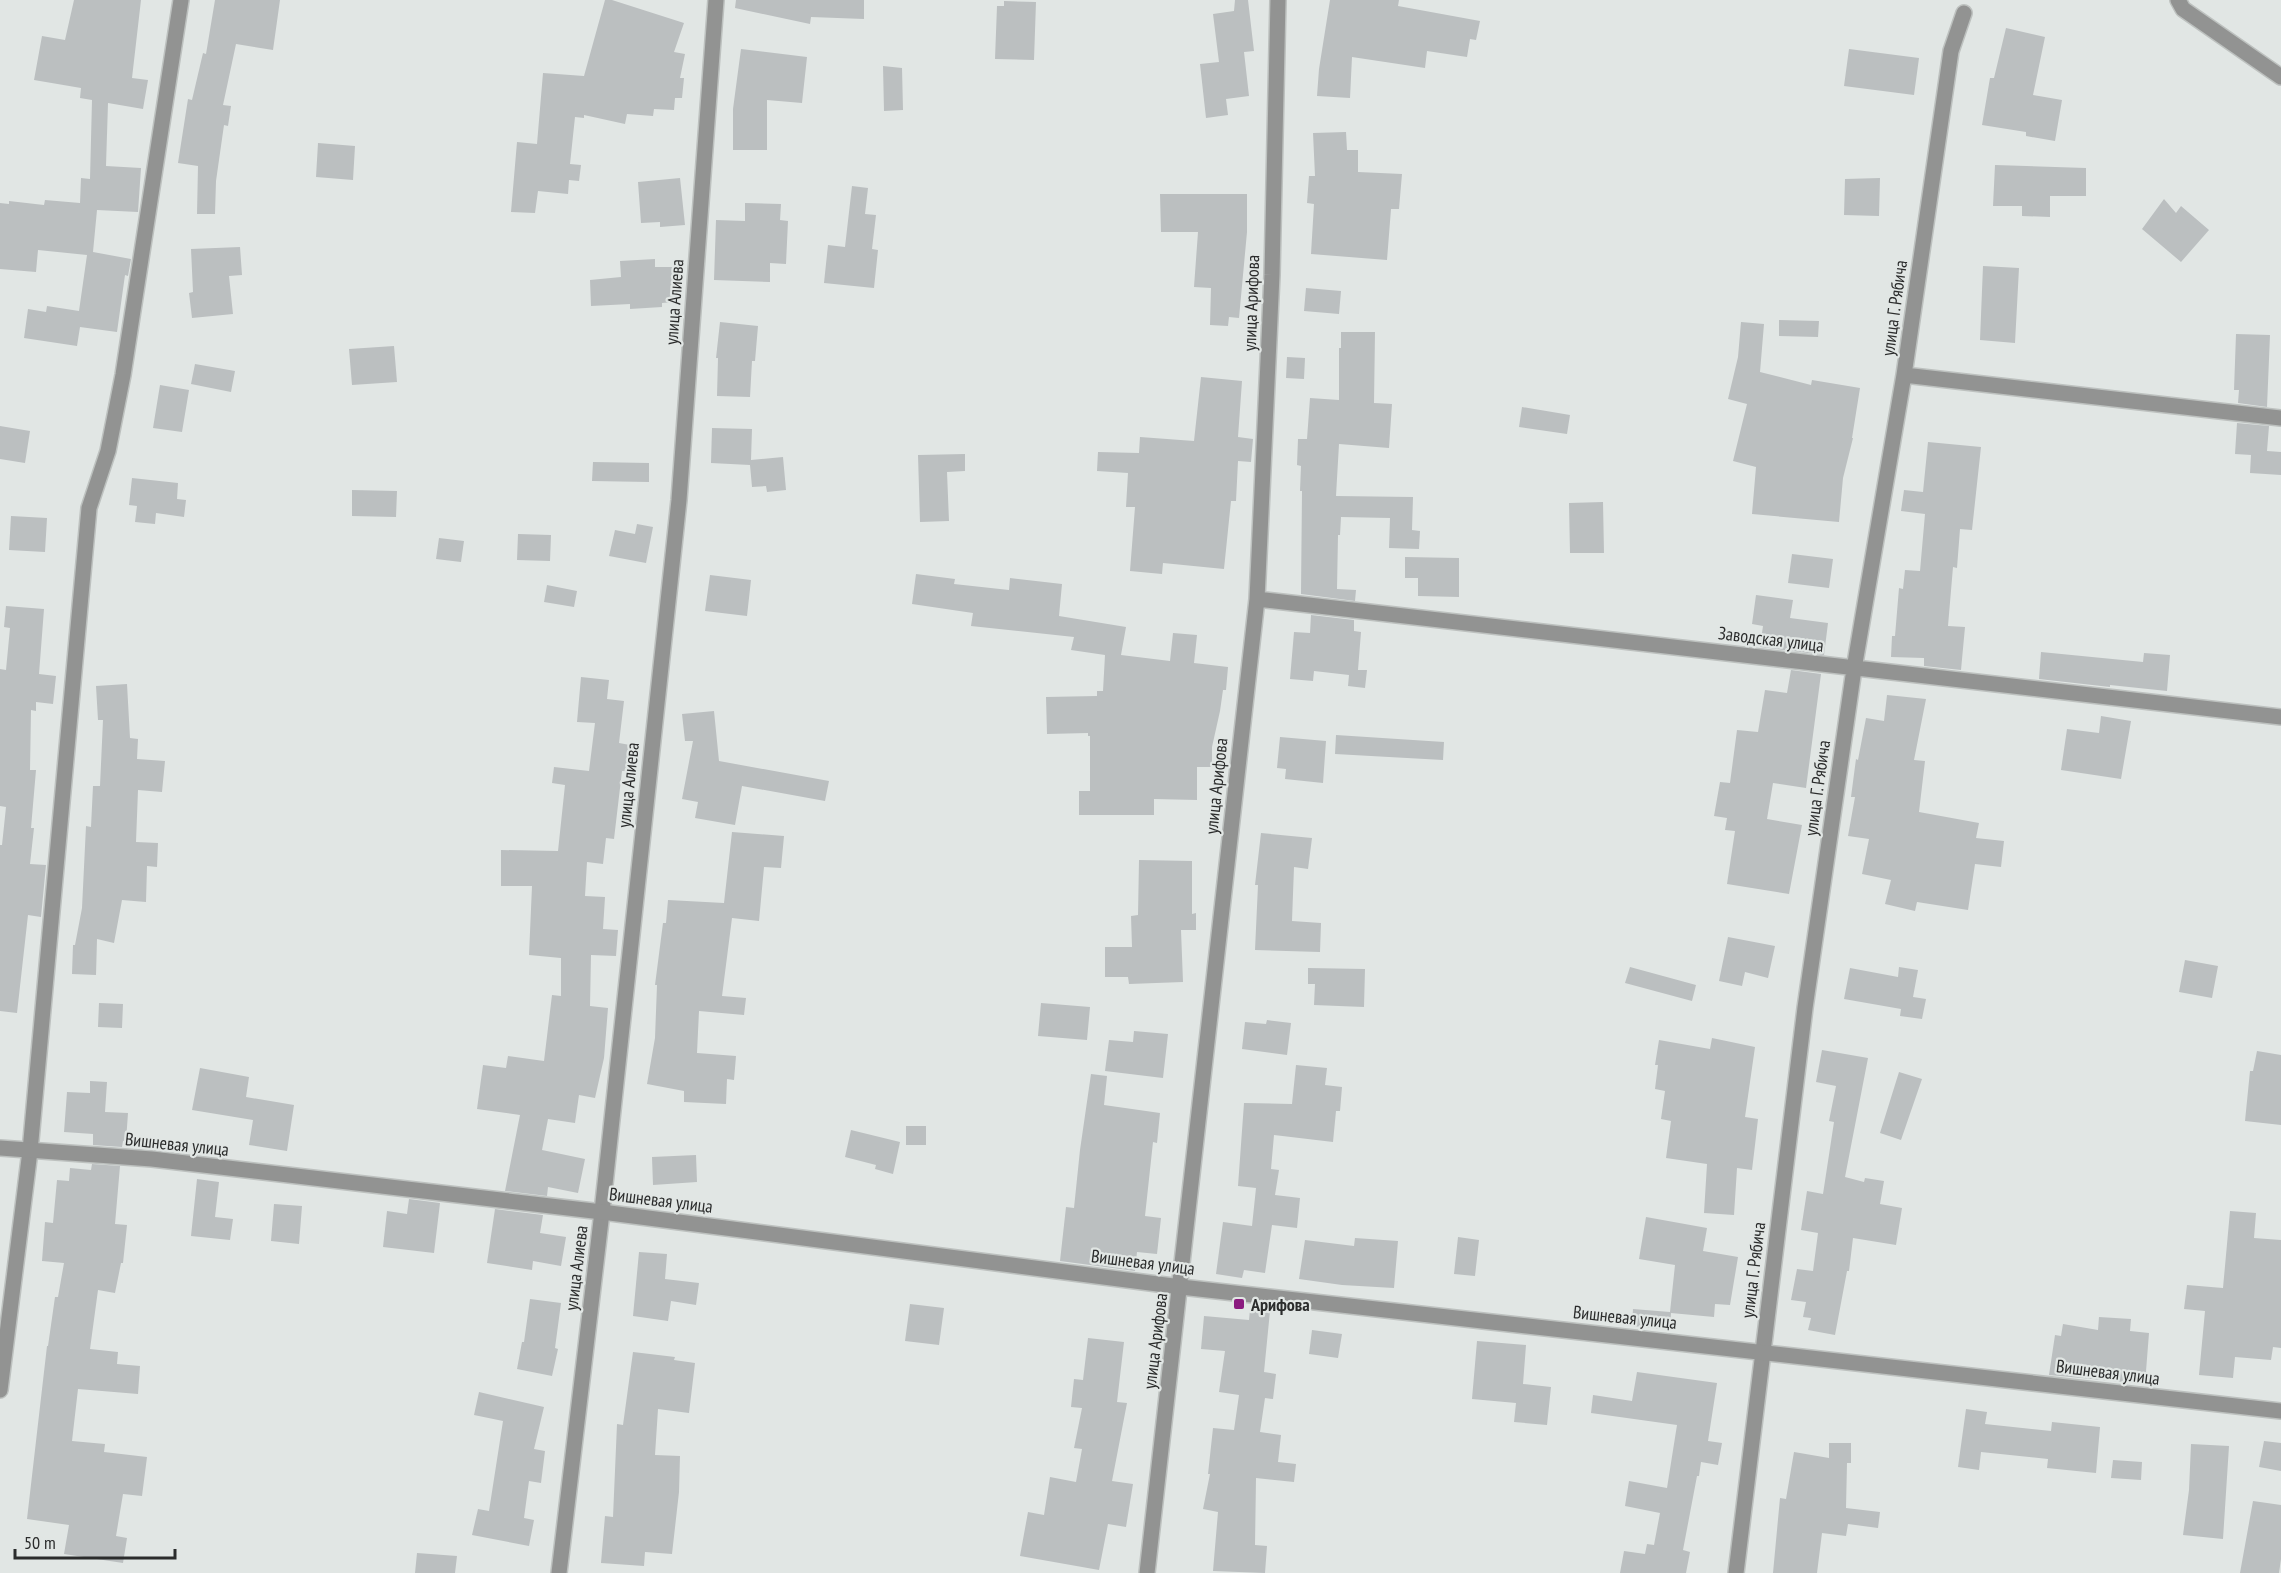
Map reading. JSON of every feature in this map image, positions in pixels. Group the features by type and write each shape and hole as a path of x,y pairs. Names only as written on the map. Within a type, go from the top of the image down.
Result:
{"street":[{"path":"0,1390 30,1150 89,508 108,451 123,375 181,0"},
{"name":"улица Алиева","path":"559,1573 602,1212 679,500 716,0"},
{"name":"улица Арифова","path":"1147,1573 1257,599 1272,275 1278,0"},
{"path":"2178,0 2184,9 2281,77"},
{"name":"улица Г. Рябича","path":"1736,1573 1805,1008 1854,669 1904,375 1951,51 1964,13"},
{"path":"1904,375 2281,418"},
{"name":"Заводская улица","path":"1257,599 2281,717"},
{"name":"Вишневая улица","path":"0,1148 152,1159 602,1212 1181,1287 2281,1411"}],"building":[{"path":"74,0 141,0 132,78 148,80 143,109 108,103 106,166 141,168 138,212 97,210 93,252 131,259 128,276 125,275 117,332 80,327 77,346 24,338 28,309 46,312 47,306 79,311 87,255 38,250 36,272 0,269 0,203 9,204 9,201 44,205 45,200 80,203 81,178 90,179 92,100 80,98 81,88 34,80 42,36 65,40"},
{"path":"215,0 280,0 273,50 236,44 223,105 231,106 228,126 224,125 216,181 215,214 197,214 198,166 178,163 188,99 192,100 203,53 206,54"},
{"path":"605,0 612,0 684,23 674,52 685,54 680,78 684,78 682,98 675,98 674,110 654,109 653,116 627,114 625,124 584,115 584,118 575,117 570,164 581,165 579,181 569,180 568,194 538,191 535,213 511,212 517,142 537,144 543,73 584,76"},
{"path":"736,0 864,0 864,19 811,17 810,24 735,8"},
{"path":"1235,0 1248,0 1254,51 1244,52 1249,96 1226,99 1228,115 1206,118 1200,64 1219,62 1213,14 1234,11"},
{"path":"1330,0 1399,0 1398,6 1480,21 1476,40 1470,39 1467,57 1427,51 1425,68 1352,57 1350,98 1317,96"},
{"path":"1004,1 1036,2 1034,60 995,59 997,6 1004,6"},
{"path":"2006,28 2045,37 2033,95 2062,100 2055,141 2026,136 2026,132 1982,125 1990,78 1994,78"},
{"path":"741,49 807,57 802,103 767,100 767,150 733,150 733,109"},
{"path":"1849,49 1919,58 1914,95 1844,86"},
{"path":"883,66 902,68 903,110 884,111"},
{"path":"1346,132 1347,150 1358,150 1358,172 1402,174 1399,209 1391,209 1387,260 1311,254 1314,204 1307,203 1309,176 1315,176 1313,133"},
{"path":"318,143 355,146 353,180 316,177"},
{"path":"1995,165 2086,168 2086,196 2050,196 2050,217 2022,216 2022,206 1993,206"},
{"path":"680,178 685,225 660,227 660,222 641,223 638,182"},
{"path":"1880,178 1879,216 1844,215 1845,179"},
{"path":"852,186 868,188 865,214 876,215 872,249 878,250 874,288 824,283 828,245 845,247"},
{"path":"1160,194 1247,194 1247,232 1239,318 1229,317 1228,326 1210,325 1211,288 1194,287 1198,232 1161,232"},
{"path":"2164,199 2176,213 2181,206 2209,230 2181,262 2142,229"},
{"path":"745,203 781,204 780,220 788,221 786,264 770,263 770,282 714,280 716,220 745,221"},
{"path":"240,247 242,275 229,276 233,314 192,318 189,293 193,292 191,249"},
{"path":"655,259 655,267 673,267 674,302 662,303 662,307 630,309 630,304 591,306 590,280 621,277 620,261"},
{"path":"1983,266 2019,268 2015,343 1980,340"},
{"path":"1306,288 1341,291 1339,314 1304,311"},
{"path":"1779,320 1819,321 1818,337 1779,336"},
{"path":"720,322 758,326 755,361 752,361 750,397 717,396 718,358 716,358"},
{"path":"1741,322 1764,324 1760,372 1811,385 1812,380 1860,388 1853,438 1843,478 1839,522 1752,514 1756,467 1733,461 1747,404 1728,399 1738,357"},
{"path":"1341,332 1375,332 1374,403 1392,404 1389,448 1339,444 1336,496 1413,497 1412,530 1420,531 1419,549 1389,548 1390,518 1341,517 1340,535 1338,535 1337,589 1356,590 1355,601 1301,594 1302,491 1300,491 1301,466 1297,465 1298,439 1307,439 1310,398 1339,400"},
{"path":"2236,334 2270,335 2267,407 2238,403 2239,390 2234,390"},
{"path":"394,346 397,382 352,385 349,349"},
{"path":"1287,357 1305,358 1304,379 1286,378"},
{"path":"195,364 235,371 231,392 191,384"},
{"path":"1201,377 1242,381 1238,437 1253,439 1251,462 1238,461 1236,501 1231,501 1224,569 1163,563 1162,574 1130,571 1135,507 1126,507 1128,473 1097,471 1098,452 1139,453 1140,437 1194,441"},
{"path":"160,385 189,390 182,432 153,428"},
{"path":"1522,407 1570,415 1567,434 1519,427"},
{"path":"2237,423 2269,426 2267,451 2281,452 2281,475 2250,473 2251,455 2235,454"},
{"path":"0,426 30,431 25,463 0,459"},
{"path":"712,428 752,429 751,460 783,457 786,490 767,492 766,486 752,487 750,465 711,463"},
{"path":"1928,442 1981,447 1972,530 1960,529 1957,568 1953,567 1948,626 1965,627 1961,670 1924,666 1924,658 1891,657 1899,588 1903,589 1905,570 1920,571 1925,514 1901,511 1904,490 1923,492"},
{"path":"965,454 965,471 947,472 949,521 920,522 918,455"},
{"path":"593,462 649,463 649,482 592,481"},
{"path":"132,478 178,483 177,499 186,500 184,517 156,513 155,524 135,522 137,506 129,505"},
{"path":"352,490 397,491 396,517 352,516"},
{"path":"1603,502 1604,553 1570,553 1569,503"},
{"path":"11,516 47,518 45,552 9,550"},
{"path":"637,524 653,527 646,563 609,556 615,530 635,534"},
{"path":"518,534 551,535 550,561 517,560"},
{"path":"439,538 464,541 461,562 436,559"},
{"path":"1792,554 1833,559 1829,588 1788,583"},
{"path":"1405,557 1459,558 1459,597 1418,596 1418,578 1405,578"},
{"path":"916,574 955,579 954,584 1009,590 1010,578 1062,584 1059,616 1126,627 1121,655 1170,661 1173,633 1197,635 1194,663 1228,667 1226,690 1223,690 1212,747 1212,767 1197,767 1197,800 1154,799 1154,815 1079,815 1079,791 1090,791 1090,736 1088,733 1047,734 1046,697 1097,696 1097,691 1103,691 1105,655 1071,650 1074,637 971,626 973,613 912,604"},
{"path":"710,575 751,580 747,616 705,611"},
{"path":"547,585 577,591 574,607 544,602"},
{"path":"1756,595 1793,600 1790,618 1828,623 1824,655 1760,647 1763,626 1752,624"},
{"path":"6,606 44,609 39,674 56,676 53,704 36,702 36,711 31,710 30,770 36,770 30,864 46,865 41,917 28,915 17,1013 0,1011 0,845 2,845 6,807 0,806 0,669 6,670 10,628 4,627"},
{"path":"1311,615 1354,620 1354,631 1361,632 1358,670 1367,670 1365,688 1348,686 1349,675 1314,671 1313,681 1290,679 1294,632 1310,633"},
{"path":"2041,652 2143,662 2144,653 2170,655 2167,691 2039,679"},
{"path":"1791,670 1821,674 1806,788 1773,783 1767,819 1802,825 1789,894 1727,884 1735,831 1725,830 1727,818 1714,816 1720,782 1730,783 1737,730 1758,732 1765,690 1787,693"},
{"path":"581,677 609,680 607,699 624,701 619,743 630,745 626,771 622,771 614,839 606,838 603,864 587,862 585,896 605,897 603,929 618,930 616,956 591,955 590,1006 608,1008 604,1058 595,1098 579,1095 575,1123 548,1119 542,1150 585,1159 578,1193 548,1187 547,1196 505,1191 520,1115 477,1109 483,1065 506,1068 508,1056 544,1061 552,995 561,996 561,958 529,955 532,886 501,886 501,850 558,851 565,785 552,783 554,767 589,771 595,723 577,722"},
{"path":"127,684 130,738 138,739 137,759 165,761 162,792 138,790 136,842 158,843 157,867 147,866 146,902 122,900 114,943 97,939 96,975 72,974 73,945 75,945 82,908 86,826 91,827 93,786 100,786 103,720 98,720 96,686"},
{"path":"1887,695 1926,699 1914,760 1925,761 1919,812 1979,823 1976,838 2004,841 2001,867 1975,864 1968,910 1917,902 1915,911 1885,904 1891,880 1862,874 1869,839 1848,836 1855,797 1851,797 1856,759 1858,760 1866,718 1884,721"},
{"path":"714,711 719,761 829,781 825,801 742,786 735,825 695,818 698,802 682,799 693,741 685,741 682,714"},
{"path":"2101,716 2131,721 2121,779 2061,770 2067,729 2099,733"},
{"path":"1336,735 1444,742 1443,760 1335,754"},
{"path":"1280,737 1326,741 1323,783 1285,779 1286,769 1277,768"},
{"path":"732,832 784,836 781,868 764,867 759,921 732,918 722,996 746,998 744,1015 699,1011 697,1053 736,1056 734,1080 727,1079 726,1104 684,1102 684,1091 647,1084 655,1038 657,985 655,985 663,923 666,923 668,900 724,903"},
{"path":"1261,833 1312,838 1308,869 1294,867 1292,921 1321,923 1320,952 1255,950 1258,885 1255,885"},
{"path":"1139,860 1192,861 1192,914 1196,913 1196,930 1181,930 1183,982 1129,984 1128,977 1105,977 1105,947 1132,947 1131,916 1138,915"},
{"path":"1728,937 1775,946 1768,978 1745,972 1742,986 1719,981"},
{"path":"2185,960 2218,966 2212,998 2179,992"},
{"path":"1630,967 1696,985 1692,1001 1625,983"},
{"path":"1899,967 1918,970 1913,997 1926,999 1922,1019 1900,1016 1901,1009 1844,999 1850,968 1898,977"},
{"path":"1308,968 1365,969 1364,1007 1314,1005 1315,984 1308,984"},
{"path":"99,1003 123,1004 122,1028 98,1027"},
{"path":"1041,1003 1090,1007 1087,1040 1038,1036"},
{"path":"1267,1020 1291,1023 1287,1055 1242,1049 1245,1022 1266,1024"},
{"path":"1134,1031 1168,1034 1163,1078 1105,1071 1109,1040 1133,1042"},
{"path":"1712,1038 1755,1047 1745,1117 1758,1119 1752,1170 1737,1168 1734,1215 1704,1213 1707,1164 1666,1158 1671,1121 1661,1119 1665,1091 1655,1089 1658,1065 1655,1065 1659,1040 1710,1049"},
{"path":"1822,1050 1868,1058 1845,1177 1864,1182 1865,1178 1884,1181 1880,1204 1902,1208 1896,1245 1853,1238 1849,1271 1847,1271 1835,1335 1808,1330 1811,1318 1803,1317 1806,1302 1791,1300 1797,1269 1813,1271 1818,1233 1801,1230 1807,1191 1823,1194 1834,1122 1829,1121 1836,1086 1816,1082"},
{"path":"2257,1051 2281,1055 2281,1125 2245,1121 2250,1071 2253,1071"},
{"path":"1296,1065 1327,1068 1325,1085 1342,1087 1340,1111 1336,1111 1333,1142 1274,1135 1271,1169 1279,1170 1275,1195 1300,1198 1297,1228 1272,1225 1265,1273 1244,1270 1242,1278 1216,1274 1223,1222 1252,1226 1256,1188 1238,1186 1244,1103 1292,1104"},
{"path":"200,1068 249,1077 246,1097 294,1105 287,1151 249,1145 253,1120 192,1110"},
{"path":"1899,1072 1922,1079 1901,1140 1880,1133"},
{"path":"1091,1074 1107,1076 1104,1105 1160,1113 1157,1143 1153,1142 1145,1216 1161,1218 1157,1254 1137,1252 1135,1271 1060,1261 1066,1207 1074,1208"},
{"path":"90,1081 107,1082 105,1112 128,1113 126,1141 123,1141 122,1147 93,1145 93,1134 64,1132 67,1092 90,1093"},
{"path":"906,1126 926,1126 926,1145 906,1145"},
{"path":"851,1130 900,1142 893,1174 875,1169 876,1165 845,1157"},
{"path":"696,1155 697,1182 653,1185 652,1157"},
{"path":"92,1164 120,1166 115,1224 127,1225 123,1263 121,1263 115,1293 98,1290 90,1349 118,1352 117,1364 140,1366 138,1394 78,1389 72,1441 105,1444 104,1452 147,1457 142,1496 123,1494 116,1536 127,1538 123,1563 64,1554 69,1525 27,1519 47,1346 55,1297 58,1297 64,1263 42,1261 45,1222 53,1223 57,1180 69,1181 70,1168 91,1170"},
{"path":"197,1179 219,1182 215,1217 233,1219 230,1240 191,1236"},
{"path":"409,1199 440,1203 434,1253 383,1247 387,1211 407,1214"},
{"path":"274,1204 302,1206 299,1244 271,1241"},
{"path":"495,1209 543,1215 540,1233 566,1237 561,1266 533,1261 532,1270 487,1263"},
{"path":"2230,1211 2256,1213 2254,1238 2281,1240 2281,1348 2273,1347 2271,1360 2235,1357 2233,1378 2199,1375 2205,1311 2184,1309 2187,1285 2223,1288"},
{"path":"1646,1217 1707,1228 1703,1251 1738,1257 1730,1305 1715,1304 1714,1317 1671,1313 1670,1330 1632,1326 1633,1309 1670,1312 1675,1265 1639,1259"},
{"path":"1458,1237 1479,1240 1475,1276 1454,1274"},
{"path":"1355,1238 1398,1241 1394,1288 1342,1285 1299,1279 1305,1240 1354,1246"},
{"path":"639,1252 667,1254 665,1279 699,1283 696,1305 671,1301 668,1321 633,1316"},
{"path":"530,1299 561,1303 555,1348 558,1349 552,1376 517,1369 522,1342 524,1342"},
{"path":"910,1304 944,1308 939,1345 905,1341"},
{"path":"1250,1309 1270,1311 1264,1372 1276,1374 1273,1399 1265,1398 1260,1432 1281,1435 1278,1462 1296,1464 1294,1482 1256,1478 1255,1545 1267,1546 1265,1573 1213,1571 1218,1512 1203,1509 1210,1474 1208,1474 1213,1428 1234,1430 1239,1395 1219,1392 1225,1351 1201,1349 1204,1316 1249,1320"},
{"path":"2099,1317 2131,1319 2130,1331 2149,1333 2145,1384 2049,1375 2055,1335 2061,1336 2063,1324 2098,1330"},
{"path":"1312,1330 1342,1334 1338,1358 1309,1354"},
{"path":"1088,1338 1124,1342 1117,1402 1127,1403 1112,1481 1133,1484 1126,1527 1108,1524 1099,1570 1020,1556 1028,1512 1044,1515 1050,1477 1076,1482 1082,1449 1074,1448 1082,1408 1071,1407 1074,1379 1083,1380"},
{"path":"1477,1341 1526,1345 1523,1384 1551,1387 1547,1425 1514,1422 1516,1403 1472,1399"},
{"path":"633,1352 675,1357 674,1360 695,1363 689,1413 658,1409 655,1455 680,1456 679,1492 672,1554 645,1552 644,1566 601,1563 605,1516 613,1517 617,1424 623,1425"},
{"path":"1637,1372 1717,1383 1708,1441 1722,1443 1718,1465 1701,1462 1699,1476 1697,1476 1683,1550 1690,1552 1686,1573 1620,1573 1624,1551 1645,1554 1647,1544 1654,1545 1660,1513 1625,1506 1629,1481 1667,1488 1677,1425 1591,1413 1593,1395 1632,1401"},
{"path":"479,1392 544,1407 534,1449 545,1451 541,1483 529,1481 524,1518 534,1520 529,1546 472,1535 478,1509 489,1511 503,1421 474,1415"},
{"path":"1966,1409 1987,1412 1985,1424 2051,1431 2052,1422 2100,1427 2096,1473 2047,1468 2048,1459 1981,1452 1979,1470 1958,1467"},
{"path":"2264,1441 2281,1443 2281,1471 2259,1467"},
{"path":"1829,1443 1851,1443 1851,1463 1847,1463 1846,1508 1880,1512 1878,1528 1848,1524 1846,1536 1822,1533 1817,1573 1773,1573 1780,1498 1786,1499 1794,1452 1829,1458"},
{"path":"2191,1444 2229,1446 2223,1539 2183,1535 2189,1490"},
{"path":"2113,1460 2142,1462 2141,1480 2111,1478"},
{"path":"2253,1501 2281,1505 2279,1573 2240,1573"},
{"path":"417,1553 457,1556 455,1573 415,1573"}],"place":[{"name":"Арифова","path":"1239,1304"}]}
